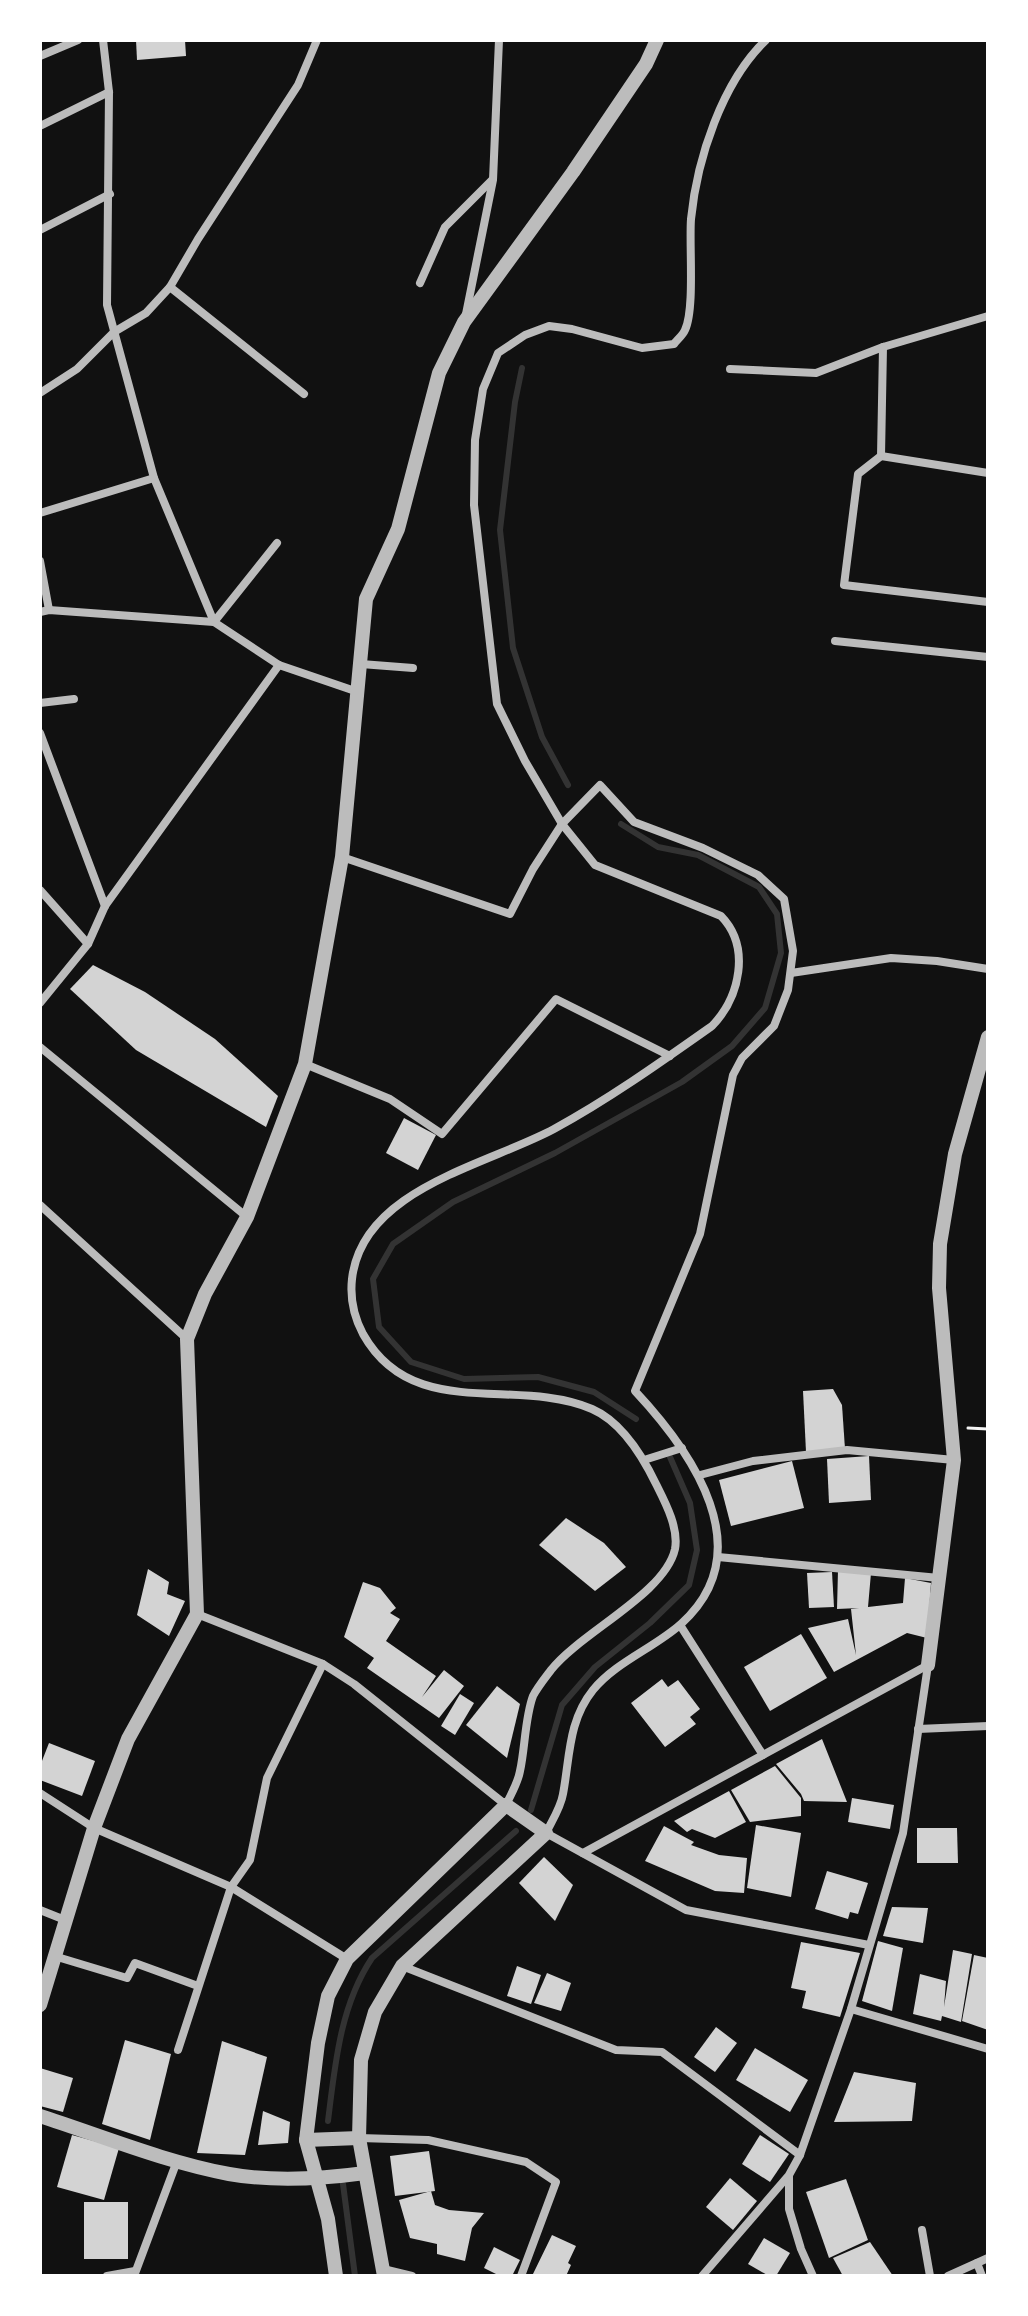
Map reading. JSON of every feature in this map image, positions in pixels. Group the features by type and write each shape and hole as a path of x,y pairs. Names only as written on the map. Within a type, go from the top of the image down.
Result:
{"street":[{"path":"40,56 78,40"},
{"path":"103,40 109,92 107,305 154,478 214,622"},
{"path":"40,393 77,369 114,332 146,313 170,287 298,85 317,40"},
{"path":"464,322 493,180 499,40"},
{"path":"40,2005 94,1828 128,1739 197,1614 187,1339 205,1294 247,1217 305,1064 342,857 366,599 398,529 439,373 464,322 573,172 646,64 657,40"},
{"path":"336,2276 328,2219 306,2140 318,2043 328,1996 347,1959 506,1805 520,1775 533,1697 551,1669 575,1645 657,1582 675,1548 675,1530 644,1460 621,1430 593,1409 557,1399 444,1391 412,1381 387,1362 363,1335 354,1311 351,1290 355,1259 376,1224 394,1207 429,1186 554,1129 712,1026 724,1014 739,967 738,942 731,926 721,916 595,865 562,824 525,761 497,704 474,505 475,440 483,389 498,353 525,335 549,326 642,348 674,344 686,328 690,299 691,218 704,152 720,108 752,53 766,40"},
{"path":"40,126 109,92"},
{"path":"420,283 445,227 493,180"},
{"path":"40,230 110,194"},
{"path":"170,287 304,394"},
{"path":"730,369 816,373 883,347 988,316"},
{"path":"881,456 883,347"},
{"path":"988,473 881,456 858,474 844,585 988,602"},
{"path":"40,513 154,478"},
{"path":"214,622 277,543"},
{"path":"40,561 44,611 214,622 279,665 358,692"},
{"path":"835,641 988,657"},
{"path":"361,664 413,668"},
{"path":"40,1003 88,944 105,906 279,665"},
{"path":"40,703 74,699"},
{"path":"40,733 105,906"},
{"path":"342,857 510,914 533,869 562,824 600,785 634,822 703,848 758,875 784,899 793,951 788,990 774,1026 742,1058 733,1075 700,1234 635,1391 661,1420 700,1475 716,1528 718,1557 710,1586 699,1605 680,1625 594,1689 573,1726 563,1797 546,1833 402,1966 375,2012 361,2060 359,2138 384,2272 412,2276"},
{"path":"40,890 88,944"},
{"path":"791,973 891,958 988,969"},
{"path":"305,1064 390,1099 442,1134 556,999 670,1056"},
{"path":"702,2276 789,2175 800,2155 851,2009 903,1833 954,1460 939,1288 940,1244 955,1154 987,1044"},
{"path":"40,1047 247,1217"},
{"path":"41,1209 187,1339"},
{"path":"644,1460 682,1448"},
{"path":"700,1475 753,1461 847,1450 954,1460"},
{"path":"718,1557 939,1578"},
{"path":"197,1614 323,1664 354,1684 506,1805 546,1833 686,1910 869,1945"},
{"path":"680,1625 763,1755"},
{"path":"178,2050 231,1887 250,1860 267,1778 323,1664"},
{"path":"583,1853 928,1665"},
{"path":"918,1729 988,1726"},
{"path":"40,1793 94,1828 231,1887 347,1959"},
{"path":"40,1910 65,1920"},
{"path":"54,1956 127,1978 135,1963 198,1986"},
{"path":"402,1966 616,2050 662,2052 800,2155"},
{"path":"851,2009 988,2049"},
{"path":"40,2116 177,2161 231,2174 317,2180 365,2173"},
{"path":"306,2140 428,2140 526,2162 556,2182 521,2276"},
{"path":"107,2276 135,2274 177,2161"},
{"path":"789,2175 789,2209 813,2276"},
{"path":"922,2230 930,2276"},
{"path":"948,2276 988,2258"},
{"path":"977,2263 982,2276"}],"path":[{"path":"952,1428 988,1429"}],"building":[{"path":"136,40 185,40 186,56 137,60"},
{"path":"93,965 145,992 215,1039 278,1096 266,1127 136,1050 70,989"},
{"path":"404,1118 436,1135 418,1170 386,1153"},
{"path":"833,1389 842,1405 845,1449 806,1452 803,1391"},
{"path":"869,1456 871,1500 829,1503 827,1459"},
{"path":"792,1461 804,1508 731,1526 719,1480"},
{"path":"566,1518 604,1543 626,1567 595,1591 539,1545"},
{"path":"148,1569 169,1582 167,1594 185,1601 169,1636 137,1615"},
{"path":"838,1570 871,1573 868,1607 903,1603 905,1578 931,1583 927,1638 907,1633 834,1672 808,1628 848,1619 856,1655 851,1609 859,1608 837,1609"},
{"path":"832,1572 834,1607 809,1608 807,1573"},
{"path":"363,1582 380,1588 396,1608 390,1613 400,1619 386,1641 436,1676 422,1697 444,1670 464,1686 439,1718 367,1668 374,1658 344,1637"},
{"path":"801,1634 827,1678 770,1711 744,1667"},
{"path":"662,1679 668,1687 678,1680 700,1709 690,1717 696,1724 665,1747 631,1703"},
{"path":"497,1686 520,1704 507,1758 466,1725"},
{"path":"460,1694 474,1703 455,1735 441,1726"},
{"path":"822,1739 847,1802 804,1801 776,1764"},
{"path":"49,1743 95,1761 82,1796 40,1780 40,1766"},
{"path":"775,1766 801,1798 801,1816 750,1822 731,1790"},
{"path":"729,1791 746,1822 715,1838 692,1829 687,1832 674,1821"},
{"path":"852,1798 894,1805 890,1829 848,1822"},
{"path":"756,1825 801,1833 791,1897 747,1888"},
{"path":"664,1826 694,1842 691,1845 719,1855 747,1858 744,1893 715,1891 645,1861"},
{"path":"917,1828 957,1828 958,1863 917,1863"},
{"path":"544,1857 573,1885 555,1921 519,1883"},
{"path":"827,1871 868,1883 858,1914 850,1912 848,1919 815,1909"},
{"path":"892,1907 928,1908 923,1943 883,1936"},
{"path":"878,1941 903,1948 892,2011 862,2001"},
{"path":"801,1942 860,1953 840,2017 802,2008 806,1991 791,1988"},
{"path":"953,1950 972,1954 961,2022 942,2016 941,2021 913,2014 920,1974 946,1981 944,2007"},
{"path":"974,1955 988,1958 988,2030 962,2021"},
{"path":"517,1966 541,1975 531,2004 507,1996"},
{"path":"547,1973 571,1983 561,2011 534,2003"},
{"path":"716,2027 737,2043 715,2072 694,2057"},
{"path":"125,2040 171,2054 150,2140 102,2124"},
{"path":"222,2041 267,2057 245,2155 197,2153"},
{"path":"755,2048 808,2080 790,2112 736,2080"},
{"path":"40,2068 73,2078 63,2112 40,2106"},
{"path":"854,2072 916,2083 912,2121 834,2122"},
{"path":"263,2111 290,2122 288,2143 258,2145"},
{"path":"72,2135 119,2148 104,2200 57,2187"},
{"path":"760,2135 789,2154 770,2182 742,2164"},
{"path":"429,2151 435,2191 395,2196 390,2156"},
{"path":"730,2178 757,2201 733,2230 706,2207"},
{"path":"846,2179 868,2240 829,2258 806,2192"},
{"path":"431,2191 435,2205 449,2210 484,2213 472,2228 465,2261 437,2254 437,2244 410,2238 399,2200"},
{"path":"84,2202 128,2202 128,2259 84,2259"},
{"path":"552,2235 576,2246 566,2276 532,2276"},
{"path":"764,2238 790,2253 776,2276 769,2276 748,2264"},
{"path":"870,2242 893,2276 843,2276 833,2258"},
{"path":"494,2247 520,2260 512,2276 500,2276 484,2268"}],"waterway":[{"path":"522,368 500,530 513,648 542,737 568,785"},
{"path":"621,824 658,847 698,855 759,887 777,914 781,953 765,1008 732,1046 682,1082 555,1153 453,1202 393,1244 373,1279 379,1327 411,1362 464,1379 538,1377 594,1392 636,1419"},
{"path":"531,1810 562,1705 595,1667 650,1623 689,1585 697,1550 690,1503 670,1457"},
{"path":"328,2121 346,2016 361,1976 372,1958 516,1831"},
{"path":"343,2184 355,2276"}]}
